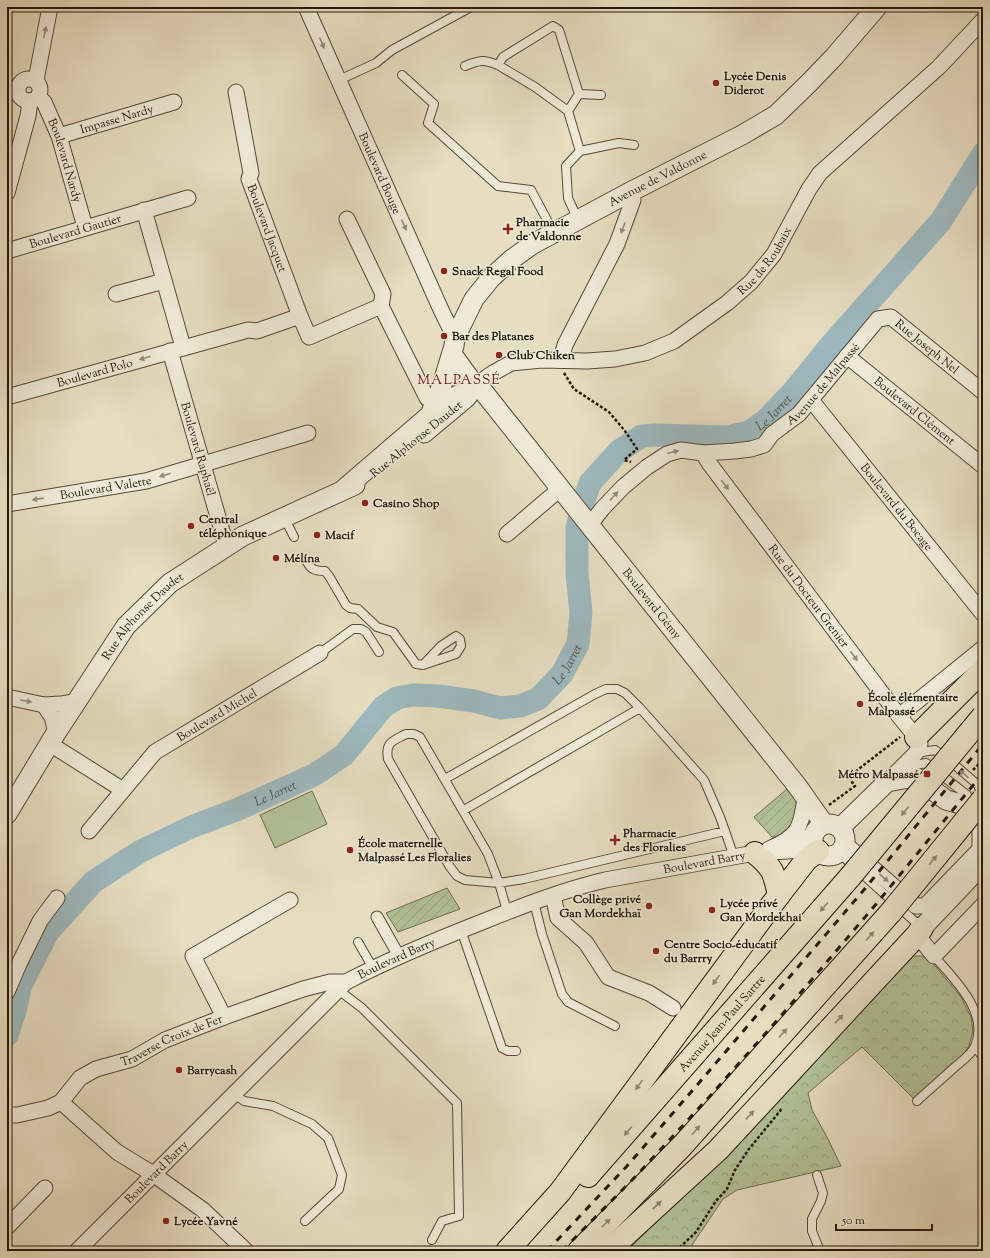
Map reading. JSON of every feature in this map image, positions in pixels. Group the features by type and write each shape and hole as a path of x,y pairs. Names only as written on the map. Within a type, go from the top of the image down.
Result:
{"highway":[{"path":"914,740 983,670"},
{"name":"Avenue Jean-Paul Sartre","path":"516,1251 570,1197 850,877 983,716"},
{"path":"579,1251 682,1146 891,912 980,809"},
{"path":"507,1251 560,1192 779,895 826,837"},
{"path":"759,852 772,868 779,895"},
{"path":"608,1251 718,1150 920,932"}],"street":[{"path":"36,80 50,7"},
{"name":"Avenue de Valdonne","path":"437,400 453,346 474,299 491,278 512,259 533,244 742,135 776,115 834,57 877,7"},
{"name":"Boulevard Bouge","path":"310,8 339,80 442,312 453,346"},
{"name":"Rue de Roubaix","path":"477,384 510,363 525,361 587,361 615,359 645,353 674,341 727,303 751,282 774,254 809,189 820,173 939,66 983,20"},
{"path":"7,193 28,116 34,99 41,90 39,83 32,78 21,81 12,89 21,98 34,99"},
{"name":"Boulevard Jacquet","path":"236,92 251,173 249,179 309,337 381,306"},
{"name":"Boulevard Nardy","path":"34,99 44,102 59,136 85,227"},
{"name":"Impasse Nardy","path":"59,136 174,102"},
{"path":"561,360 565,345 617,244 634,200 632,192"},
{"name":"Boulevard Gautier","path":"7,251 188,198"},
{"name":"Boulevard Raphaël","path":"144,210 164,281 176,349 203,464 227,548"},
{"path":"348,219 383,294 381,306 427,398 437,400"},
{"path":"116,294 164,281"},
{"name":"Boulevard Polo","path":"7,397 176,349 248,330 256,331 300,316"},
{"name":"Avenue de Malpassé","path":"590,526 602,509 623,487 647,467 667,454 681,450 703,453 751,449 764,445 772,434 799,414 878,319 890,317"},
{"name":"Rue Joseph Nel","path":"890,317 983,392"},
{"path":"453,346 471,380 477,384"},
{"name":"Boulevard Clément","path":"847,356 983,466"},
{"name":"Rue Alphonse Daudet","path":"344,489 430,415 437,400 445,399 477,384"},
{"name":"Rue Alphonse Daudet","path":"7,814 77,700 126,626 170,583 227,548 243,536 360,483 414,442 466,398 477,384"},
{"name":"Boulevard Gémy","path":"477,384 798,787 826,837"},
{"name":"Boulevard du Bocage","path":"811,400 983,614"},
{"name":"Boulevard Valette","path":"7,504 146,481 308,433"},
{"name":"Rue du Docteur Grenier","path":"703,453 708,463 899,716 914,740"},
{"path":"507,534 565,494"},
{"path":"899,716 983,648"},
{"name":"Boulevard Michel","path":"89,831 155,752 320,653"},
{"path":"7,697 44,705 60,704 77,700"},
{"path":"44,705 52,717 53,738 123,790"},
{"path":"759,852 785,842 826,837 901,768 914,740"},
{"path":"887,782 915,777 946,800 980,809 981,857 920,932 934,956 983,905"},
{"path":"785,842 798,828 802,820 805,798"},
{"path":"826,837 916,906 925,906 981,857"},
{"name":"Boulevard Barry","path":"77,1251 342,985 399,956 507,912 553,896 606,880 759,852 805,850 826,837"},
{"path":"553,896 558,918 586,943 608,978 649,993 673,1008"},
{"path":"7,992 40,921 57,898"},
{"path":"224,1017 193,956 290,900"},
{"path":"377,917 399,956"},
{"name":"Traverse Croix de Fer","path":"61,1102 80,1078 96,1069 132,1059 164,1040 302,989 330,982 342,985"},
{"path":"7,1115 17,1115 48,1108 61,1102 117,1152 153,1174 203,1210 246,1251"},
{"path":"7,1227 45,1188"}],"lane":[{"path":"339,80 376,63 392,50 471,7"},
{"path":"498,65 503,57 553,26 559,30 579,94"},
{"path":"465,66 479,60 486,60 498,65 535,87 568,111 580,151"},
{"path":"402,76 434,104 428,123 498,186 531,190 554,233"},
{"path":"579,94 600,95"},
{"path":"568,111 579,94"},
{"path":"579,220 568,198 566,166 580,151 619,143 634,145"},
{"path":"284,517 294,537"},
{"path":"307,562 314,570 325,571 346,605 350,608 358,609 377,627 393,632 416,664 423,665 456,654 461,646 460,639 456,636 442,646 423,665"},
{"path":"320,653 353,629 361,629 366,632 379,652"},
{"path":"445,779 595,694 606,689 616,689 625,694 640,708 704,780 720,817 734,857"},
{"path":"464,810 640,708"},
{"path":"507,912 499,883 488,854 464,810 420,737 414,734 406,734 390,743 386,750 388,759 450,867 457,876 465,880 499,883 524,879 724,831"},
{"path":"914,740 935,750 978,785 983,798 980,809"},
{"path":"901,768 926,763 968,796 980,809"},
{"path":"826,837 920,932"},
{"path":"534,902 542,934 562,994 568,1002 615,1026"},
{"path":"461,930 502,1048 508,1051 516,1051"},
{"path":"358,942 373,968"},
{"path":"934,956 968,997 974,1007 977,1020 978,1042 983,1057"},
{"path":"342,985 362,1008 457,1103 459,1216 442,1222 432,1240"},
{"path":"916,1101 967,1056 978,1042"},
{"path":"234,1094 244,1101 273,1106 312,1124 328,1138 342,1175 341,1183 339,1189 305,1221"},
{"path":"817,1176 823,1193 821,1201 812,1219 812,1231 820,1251"}],"path":[{"path":"561,360 562,371 574,389 609,412 638,449"},
{"path":"826,837 855,786 852,782 851,775 856,770 914,740"},
{"path":"676,1251 696,1232 716,1201 727,1189 735,1170 780,1111 783,1103"}],"green space":[{"path":"787,789 793,795 797,806 795,816 791,825 785,832 779,836 772,837 754,817"},
{"path":"312,791 327,824 275,848 260,815"},
{"path":"447,888 460,909 398,932 386,913"},
{"path":"913,956 922,956 932,962 961,997 971,1017 973,1031 969,1046 963,1055 914,1099 862,1047 808,1093 812,1110 841,1166 737,1190 723,1199 688,1251 627,1251 734,1145"}],"waterway":[{"name":"Le Jarret","path":"7,1035 15,1011 21,985 48,932 93,882 141,851 191,827 236,810 314,775 344,755 383,707 397,698 413,695 438,696 474,701 500,708 520,706 538,699 562,674 578,644 581,613 577,573 577,528 590,483 619,451 642,436 727,437 749,432 765,421 792,393 830,346 941,221 983,154"}],"railway":[{"path":"547,1251 627,1166 698,1084 863,891 983,744"},
{"path":"562,1251 636,1176 711,1095 780,1017 877,903 983,773"}],"place":[{"name":"Lycée Denis Diderot","path":"716,83"},
{"name":"Pharmacie de Valdonne","path":"508,229"},
{"name":"Snack Regal Food","path":"444,271"},
{"name":"Bar des Platanes","path":"444,336"},
{"name":"Club Chiken","path":"499,355"},
{"name":"Casino Shop","path":"365,503"},
{"name":"Central téléphonique","path":"191,526"},
{"name":"Macif","path":"317,535"},
{"name":"Mélína","path":"276,558"},
{"name":"École élémentaire Malpassé","path":"860,704"},
{"name":"Métro Malpassé","path":"927,774"},
{"name":"Pharmacie des Floralies","path":"615,840"},
{"name":"École maternelle Malpassé Les Floralies","path":"350,850"},
{"name":"Collège privé Gan Mordekhaï","path":"649,906"},
{"name":"Lycée privé Gan Mordekhai","path":"712,910"},
{"name":"Centre Socio-éducatif du Barrry","path":"656,951"},
{"name":"Barrycash","path":"179,1070"},
{"name":"Lycée Yavné","path":"166,1221"}],"district":[{"name":"MALPASSÉ","path":"459,379"}]}
